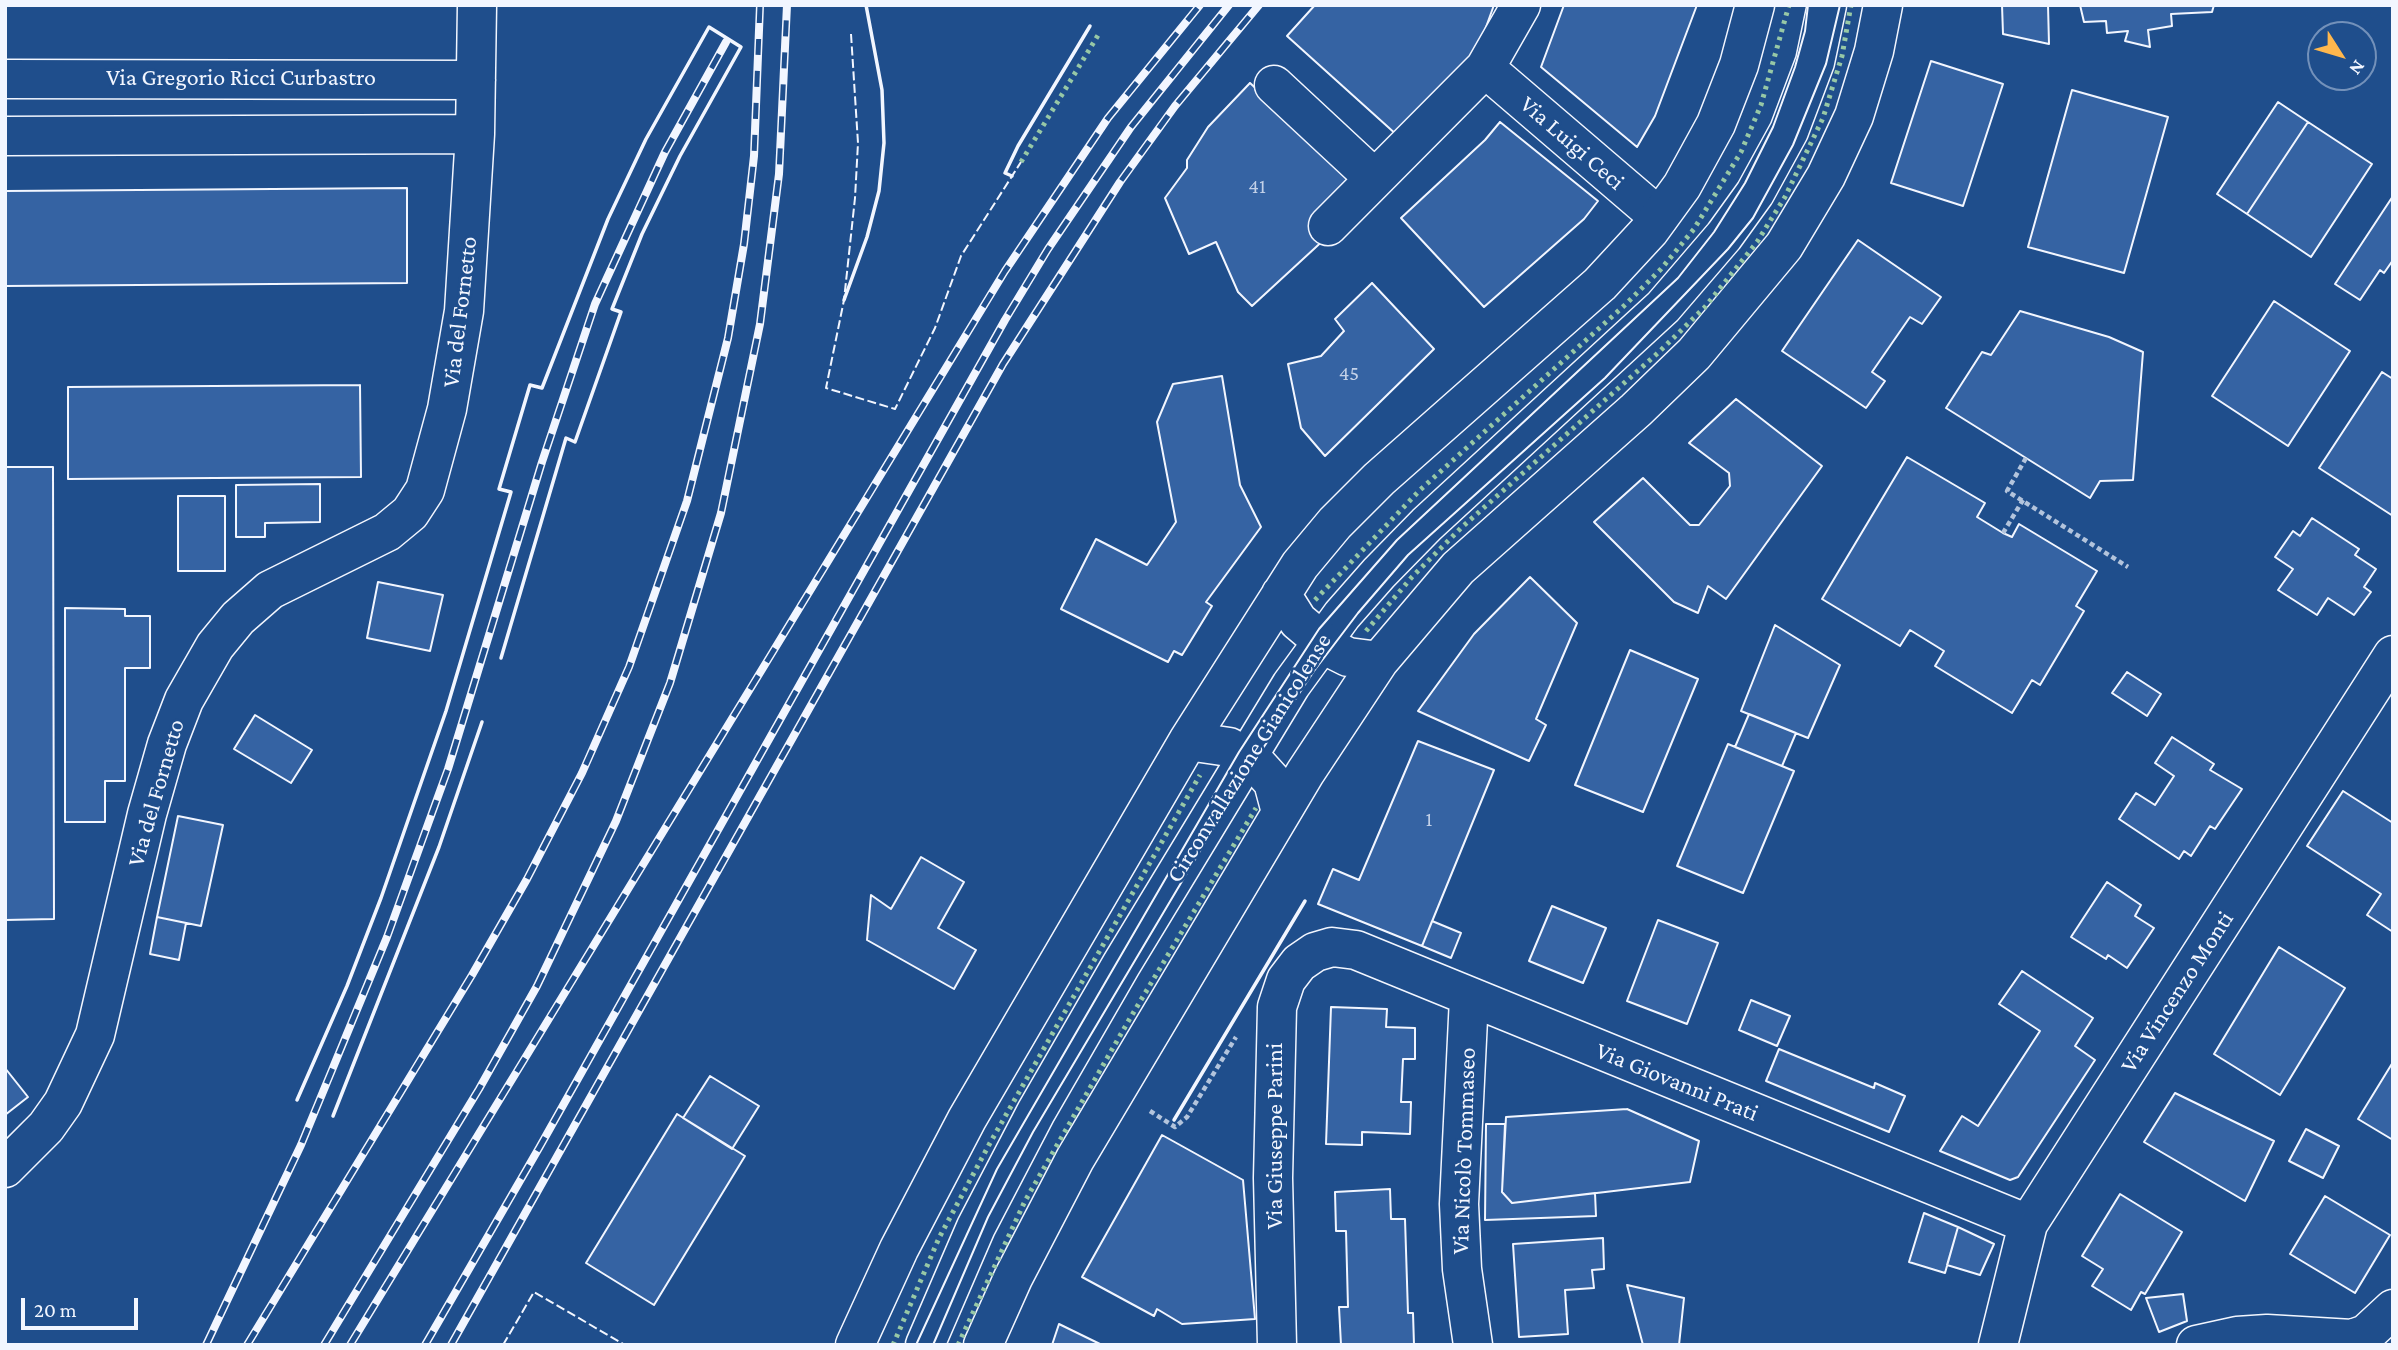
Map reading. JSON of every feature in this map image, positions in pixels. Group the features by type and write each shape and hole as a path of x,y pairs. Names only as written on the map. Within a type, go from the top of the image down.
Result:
{"street":[{"name":"Via del Fornetto","path":"5,1168 52,1119 72,1086 95,1035 146,814 166,744 184,699 215,646 238,618 270,590 387,532 410,513 425,490 435,464 459,353 475,134 477,5"},
{"path":"1328,226 1485,68 1521,5"},
{"path":"855,1345 899,1250 957,1138 1188,741 1281,594 1316,545 1355,502 1600,284 1659,218 1682,186 1713,131 1740,65 1755,5"},
{"name":"Circonvallazione Gianicolense","path":"925,1345 976,1227 1036,1112 1246,755 1322,642 1342,615 1397,554 1663,307 1724,236 1755,193 1789,131 1815,62 1827,5"},
{"path":"983,1345 1013,1278 1075,1159 1281,812 1379,661 1458,568 1687,361 1784,246 1826,176 1854,116 1874,51 1883,5"},
{"name":"Via Luigi Ceci","path":"1485,68 1659,218"},
{"name":"Via Gregorio Ricci Curbastro","path":"5,79 476,80"},
{"path":"1274,85 1374,178"},
{"path":"5,136 475,134"},
{"path":"1281,594 1298,621 1322,642 1348,657 1379,661"},
{"name":"Via Vincenzo Monti","path":"1998,1345 2028,1224 2393,655"},
{"path":"1188,741 1220,744 1246,755 1266,771 1273,782 1281,812"},
{"name":"Via Giovanni Prati","path":"1324,948 1356,950 2028,1224"},
{"name":"Via Giuseppe Parini","path":"1277,1345 1273,1178 1275,1020 1286,980 1298,963 1324,948"},
{"name":"Via Nicolò Tommaseo","path":"1469,998 1459,1204 1462,1269 1473,1345"},
{"path":"2196,1345 2237,1336 2267,1334 2352,1339 2366,1334 2393,1309"}],"path":[{"path":"2026,458 2007,491 2128,566"},
{"path":"2003,533 2022,500"},
{"path":"1175,1127 1187,1116 1240,1031"}],"building":[{"path":"1315,5 1494,5 1477,52 1398,136 1287,36"},
{"path":"1564,5 1697,5 1655,116 1637,147 1541,67"},
{"path":"2002,5 2048,5 2049,44 2003,34"},
{"path":"2080,5 2214,5 2212,12 2171,14 2172,26 2148,30 2150,47 2125,41 2128,31 2107,33 2106,21 2084,22"},
{"path":"1931,61 2003,84 1963,206 1891,183"},
{"path":"1250,83 1351,176 1328,236 1252,306 1238,292 1216,242 1189,254 1165,198 1187,168 1187,160 1208,127"},
{"path":"2072,90 2168,117 2124,273 2028,247"},
{"path":"2278,102 2308,122 2247,214 2217,194"},
{"path":"1500,122 1598,201 1584,219 1484,307 1401,218 1485,140"},
{"path":"2308,122 2372,164 2311,257 2247,214"},
{"path":"407,188 407,283 5,286 5,191"},
{"path":"2393,196 2393,260 2384,273 2380,270 2360,300 2335,284"},
{"path":"1858,240 1941,297 1922,324 1910,317 1872,372 1885,381 1866,408 1782,351"},
{"path":"1372,283 1434,349 1325,456 1301,428 1288,364 1321,356 1344,331 1335,319"},
{"path":"2274,301 2350,351 2288,446 2212,396"},
{"path":"2020,311 2109,337 2143,352 2133,480 2100,481 2090,498 1946,408 1982,352 1991,355"},
{"path":"2382,372 2393,379 2393,516 2319,468"},
{"path":"1222,376 1240,485 1261,527 1206,602 1212,606 1182,655 1174,651 1168,662 1061,609 1096,539 1147,565 1176,522 1157,422 1173,384"},
{"path":"360,385 361,477 68,479 68,387"},
{"path":"1736,399 1822,466 1726,599 1708,586 1698,613 1674,602 1594,522 1643,478 1690,525 1699,525 1730,486 1729,473 1689,443"},
{"path":"1907,457 1985,503 1977,517 2003,533 2012,537 2019,524 2097,571 2076,606 2084,611 2040,685 2032,680 2012,713 1935,666 1944,651 1910,630 1900,646 1822,599"},
{"path":"5,467 53,467 54,919 5,920"},
{"path":"320,484 320,522 265,523 265,537 236,537 236,485"},
{"path":"178,496 225,496 225,571 178,571"},
{"path":"2312,518 2359,549 2355,555 2376,569 2364,587 2371,592 2354,615 2328,598 2317,615 2278,590 2293,569 2275,557 2293,531 2300,536"},
{"path":"1530,577 1577,623 1536,719 1546,725 1529,761 1418,711 1474,634"},
{"path":"378,582 443,595 430,651 367,638"},
{"path":"65,608 125,609 125,616 150,616 150,668 125,668 125,781 105,781 105,822 65,822"},
{"path":"1775,625 1840,665 1808,738 1741,711"},
{"path":"1630,650 1698,679 1643,812 1575,785"},
{"path":"2127,672 2161,694 2147,716 2112,693"},
{"path":"1749,714 1796,733 1782,766 1735,747"},
{"path":"255,715 312,750 291,783 234,749"},
{"path":"2172,737 2214,764 2210,770 2242,789 2215,829 2210,826 2191,856 2184,851 2179,859 2119,819 2136,793 2155,805 2174,776 2155,763"},
{"path":"1418,741 1494,770 1422,946 1318,904 1333,869 1359,880"},
{"path":"1728,744 1794,771 1743,893 1677,866"},
{"path":"2343,791 2393,823 2393,932 2367,915 2381,894 2307,846"},
{"path":"178,816 223,825 201,926 157,917"},
{"path":"921,857 964,882 938,928 976,950 954,989 867,940 871,895 891,909"},
{"path":"2107,882 2141,905 2135,916 2154,928 2127,968 2108,955 2106,959 2071,937"},
{"path":"1552,906 1606,928 1583,983 1529,961"},
{"path":"157,917 186,923 179,960 150,954"},
{"path":"1658,920 1718,943 1687,1024 1627,1001"},
{"path":"1432,921 1461,933 1451,958 1422,946"},
{"path":"2279,947 2345,988 2280,1095 2214,1054"},
{"path":"2022,971 2093,1018 2075,1046 2095,1060 2018,1177 2010,1180 1940,1151 1962,1116 1978,1126 2040,1031 1999,1004"},
{"path":"1751,1000 1790,1016 1777,1046 1739,1030"},
{"path":"1331,1007 1387,1009 1386,1027 1415,1028 1415,1059 1403,1059 1401,1102 1411,1102 1410,1134 1362,1132 1362,1145 1326,1144"},
{"path":"1779,1049 1874,1088 1875,1083 1905,1096 1889,1132 1766,1081"},
{"path":"2393,1062 2393,1140 2358,1119"},
{"path":"5,1068 28,1097 5,1115"},
{"path":"710,1076 759,1106 732,1149 683,1118"},
{"path":"2175,1093 2274,1141 2245,1201 2144,1142"},
{"path":"1627,1109 1699,1141 1690,1182 1512,1203 1502,1192 1506,1117"},
{"path":"677,1114 745,1156 654,1305 586,1263"},
{"path":"1486,1124 1505,1124 1502,1192 1512,1203 1595,1193 1596,1216 1485,1220"},
{"path":"2306,1129 2339,1146 2323,1178 2289,1161"},
{"path":"1162,1135 1243,1180 1255,1319 1182,1324 1157,1309 1154,1316 1082,1277"},
{"path":"1390,1189 1391,1219 1405,1219 1408,1313 1413,1313 1414,1345 1341,1345 1339,1307 1348,1307 1346,1231 1336,1231 1335,1192"},
{"path":"2120,1194 2182,1232 2145,1294 2141,1292 2131,1310 2092,1286 2103,1269 2082,1256"},
{"path":"2325,1196 2390,1235 2355,1293 2290,1254"},
{"path":"1924,1213 1958,1227 1945,1273 1909,1262"},
{"path":"1958,1227 1994,1244 1980,1275 1947,1265"},
{"path":"1603,1238 1604,1269 1592,1270 1594,1288 1565,1290 1568,1334 1519,1337 1513,1244"},
{"path":"1627,1285 1684,1298 1679,1345 1643,1345"},
{"path":"2183,1294 2187,1321 2159,1332 2146,1298"},
{"path":"1059,1324 1102,1345 1052,1345"}],"tram line":[{"path":"916,1345 997,1169 1239,752 1319,629 1397,540 1678,278 1714,232 1745,183 1773,127 1795,67 1805,31 1808,5"},
{"path":"933,1345 988,1217 1033,1132 1244,777 1314,671 1358,613 1408,555 1605,378 1728,249 1753,218 1793,145 1826,64 1840,5"}],"railway":[{"path":"247,1345 472,975 527,879 582,773 629,667 687,501 728,338 744,244 754,156 760,5"},
{"path":"324,1345 479,1089 537,986 616,821 670,683 721,513 760,324 779,174 787,5"},
{"path":"350,1345 1005,271 1108,118 1200,5"},
{"path":"425,1345 539,1148 1005,320 1048,249 1131,127 1229,5"},
{"path":"451,1345 1003,364 1120,182 1175,106 1259,5"},
{"path":"206,1345 301,1145 387,937 448,769 542,462 595,304 665,152 726,42"}],"hedge":[{"path":"1315,600 1420,490 1626,304 1661,269 1694,229 1741,152 1761,105 1789,5"},
{"path":"1366,631 1412,577 1461,528 1659,352 1705,307 1757,242 1785,197 1823,118 1842,56 1851,5"},
{"path":"1021,162 1100,32"},
{"path":"893,1345 939,1238 990,1143 1200,775"},
{"path":"958,1345 1025,1201 1256,808"}],"fence":[{"path":"851,34 858,143 855,198 844,300 826,388 895,409 935,328 961,256 1021,162"},
{"path":"503,1345 534,1292 625,1345"}],"wall":[{"path":"844,300 867,237 879,191 884,143 882,90 866,5"},
{"path":"1012,176 1005,173 1018,146 1090,26"},
{"path":"297,1100 347,986 381,898 446,711 511,492 499,489 530,385 542,388 608,219 646,139 709,27 741,47 680,156 642,234 612,309 621,312 575,442 566,438 501,658"},
{"path":"333,1116 439,847 482,722"},
{"path":"1174,1120 1305,901"}]}
